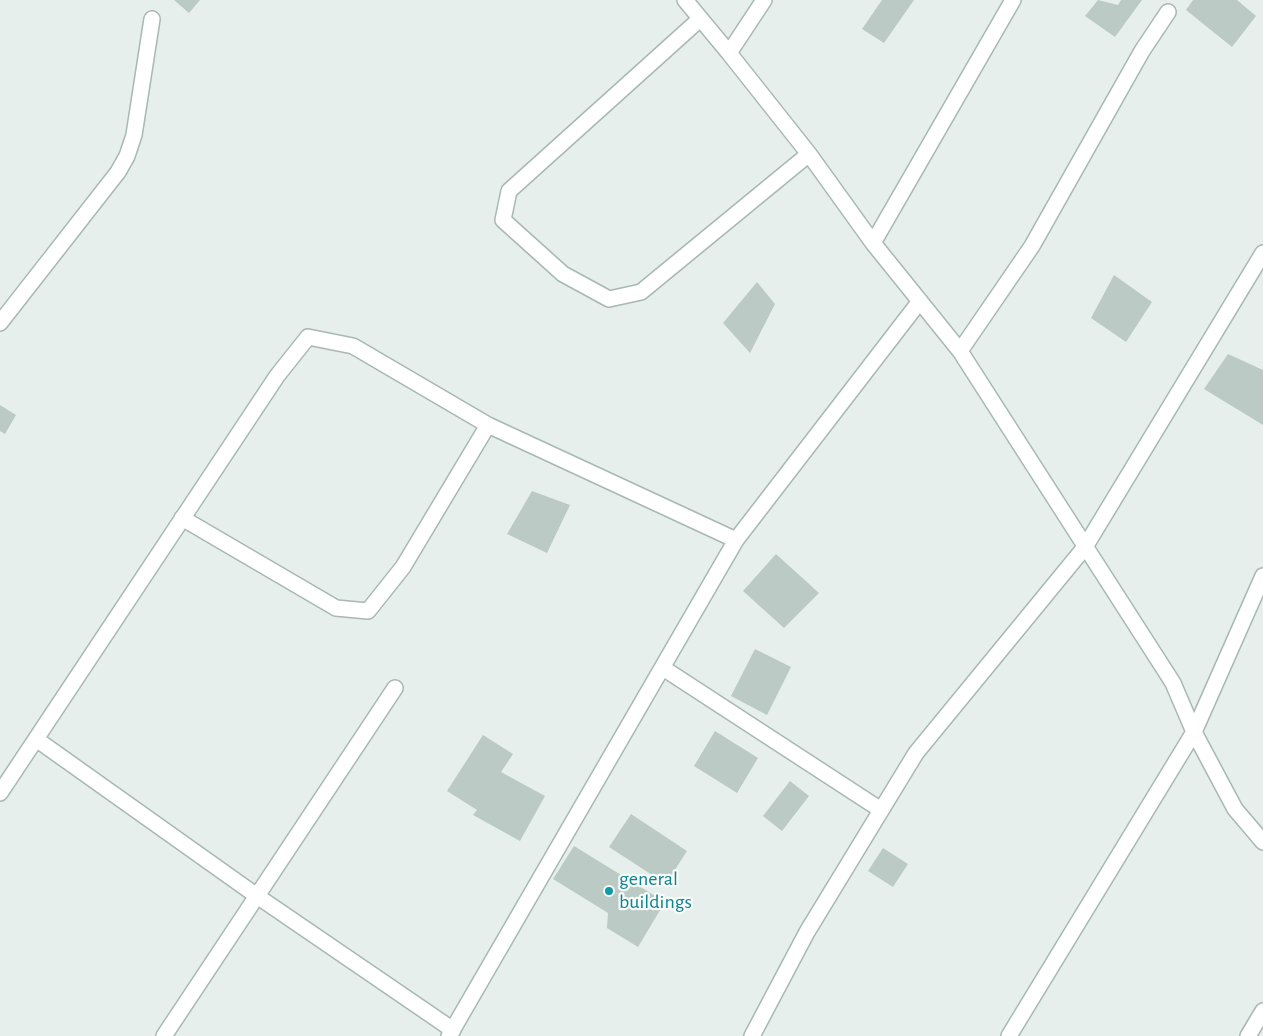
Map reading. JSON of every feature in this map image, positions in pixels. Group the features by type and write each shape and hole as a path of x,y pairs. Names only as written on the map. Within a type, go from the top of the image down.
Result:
{"street":[{"path":"684,0 729,53 809,154 873,243 960,351 1174,683 1194,732 1235,809 1263,842"},
{"path":"729,53 764,0"},
{"path":"873,243 1014,0"},
{"path":"960,351 1032,246 1142,51 1168,12"},
{"path":"0,323 118,172 128,156 134,135 152,19"},
{"path":"700,19 509,191 503,220 563,274 609,300 641,292 809,154"},
{"path":"752,1036 807,932 916,753 1085,547 1263,253"},
{"path":"36,740 451,1033 736,540 920,301"},
{"path":"0,793 277,376 308,337 353,346 488,425 736,540"},
{"path":"182,518 336,608 368,611 403,567 488,425"},
{"path":"1009,1036 1194,732 1263,576"},
{"path":"662,668 881,810"},
{"path":"164,1036 395,688"},
{"path":"1248,1036 1263,1011"}],"building":[{"path":"174,0 200,0 189,13"},
{"path":"882,0 914,0 884,43 862,29"},
{"path":"1098,0 1118,5 1121,0 1142,0 1115,37 1085,16"},
{"path":"1193,0 1237,0 1256,16 1232,47 1186,10"},
{"path":"1114,275 1152,302 1126,342 1091,318"},
{"path":"757,282 775,304 750,353 723,323"},
{"path":"1228,354 1263,370 1263,425 1204,389"},
{"path":"0,405 16,415 5,434 0,431"},
{"path":"532,491 570,505 547,553 507,534"},
{"path":"776,554 819,593 784,628 743,591"},
{"path":"755,649 791,667 767,715 731,696"},
{"path":"715,731 758,758 737,793 694,766"},
{"path":"483,735 513,754 501,772 545,796 520,841 473,815 477,810 447,791"},
{"path":"790,781 809,796 782,831 763,816"},
{"name":"general buildings","path":"631,814 687,851 666,884 609,847"},
{"name":"general buildings","path":"574,846 665,902 638,947 607,928 608,913 553,879"},
{"path":"883,848 908,864 893,887 868,871"}],"place":[{"name":"general buildings","path":"609,891"}]}
